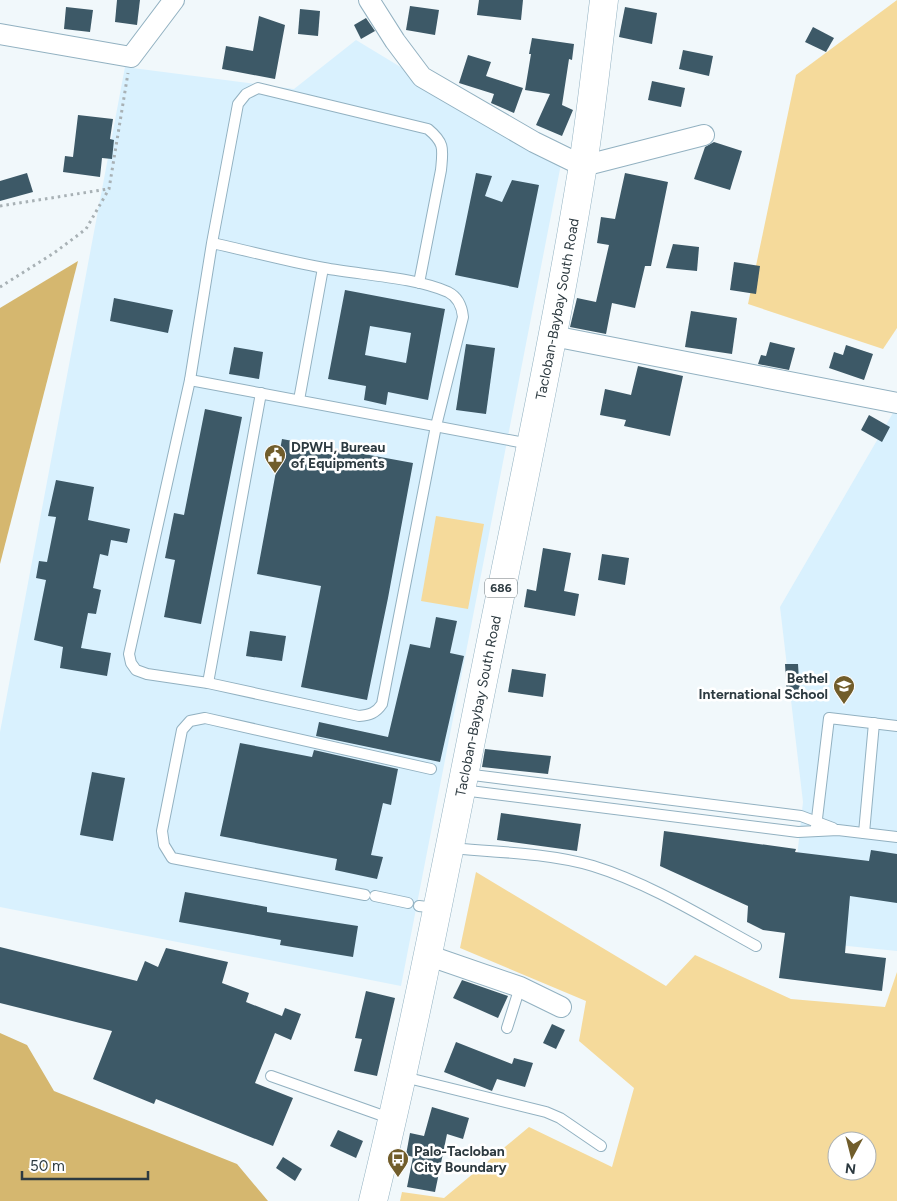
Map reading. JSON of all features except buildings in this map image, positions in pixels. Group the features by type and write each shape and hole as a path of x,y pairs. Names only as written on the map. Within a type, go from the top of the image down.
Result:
{"main road":[{"name":"Tacloban-Baybay South Road","path":"373,1201 393,1120 427,955 428,907 449,848 553,336 583,166 604,0"}],"street":[{"path":"0,34 131,57 174,0"},
{"path":"369,0 422,77 534,142 583,166 704,136"},
{"path":"553,336 897,403"},
{"path":"427,955 520,987 561,1007"}],"lane":[{"path":"212,243 323,268 419,283 450,293 459,301 463,317 436,426 382,704 377,711 359,716 208,683 146,674 136,670 131,663 129,654 190,380 212,243 238,104 246,94 258,88 428,129 440,139 442,153 441,170 419,283"},
{"path":"299,400 323,268"},
{"path":"190,380 530,444"},
{"path":"208,683 262,393"},
{"path":"408,904 370,895 172,858 164,845 162,831 182,730 190,721 205,718 431,769"},
{"path":"816,826 829,718 897,726"},
{"path":"864,833 874,723"},
{"path":"462,782 788,830 816,826 897,837"},
{"path":"462,782 801,816 816,826"},
{"path":"449,848 539,856 592,866 666,895 756,946"},
{"path":"508,1028 520,987"},
{"path":"271,1076 393,1120"},
{"path":"401,1077 546,1112 560,1118 601,1146"}],"path":[{"path":"0,287 54,253 86,229 109,189 131,57"},
{"path":"0,206 109,189"}],"shaded area":[{"path":"897,0 897,328 883,349 748,304 796,75"},
{"name":"DPWH, Bureau of Equipments","path":"356,40 561,164 401,986 0,907 0,732 125,67 294,89"},
{"path":"78,261 0,564 0,308"},
{"name":"Bethel International School","path":"897,406 897,951 788,940 803,802 780,607"},
{"path":"436,516 484,524 468,609 421,601"},
{"path":"476,872 666,986 695,955 791,999 885,1007 897,972 897,1201 400,1201 402,1192 444,1198 529,1127 612,1167 634,1088 579,1041 586,1001 460,948"},
{"path":"0,1033 27,1045 54,1091 237,1164 268,1201 0,1201"}],"place":[{"name":"DPWH, Bureau of Equipments","path":"275,474"},
{"name":"Bethel International School","path":"844,705"},
{"name":"Palo-Tacloban City Boundary","path":"398,1178"}]}
